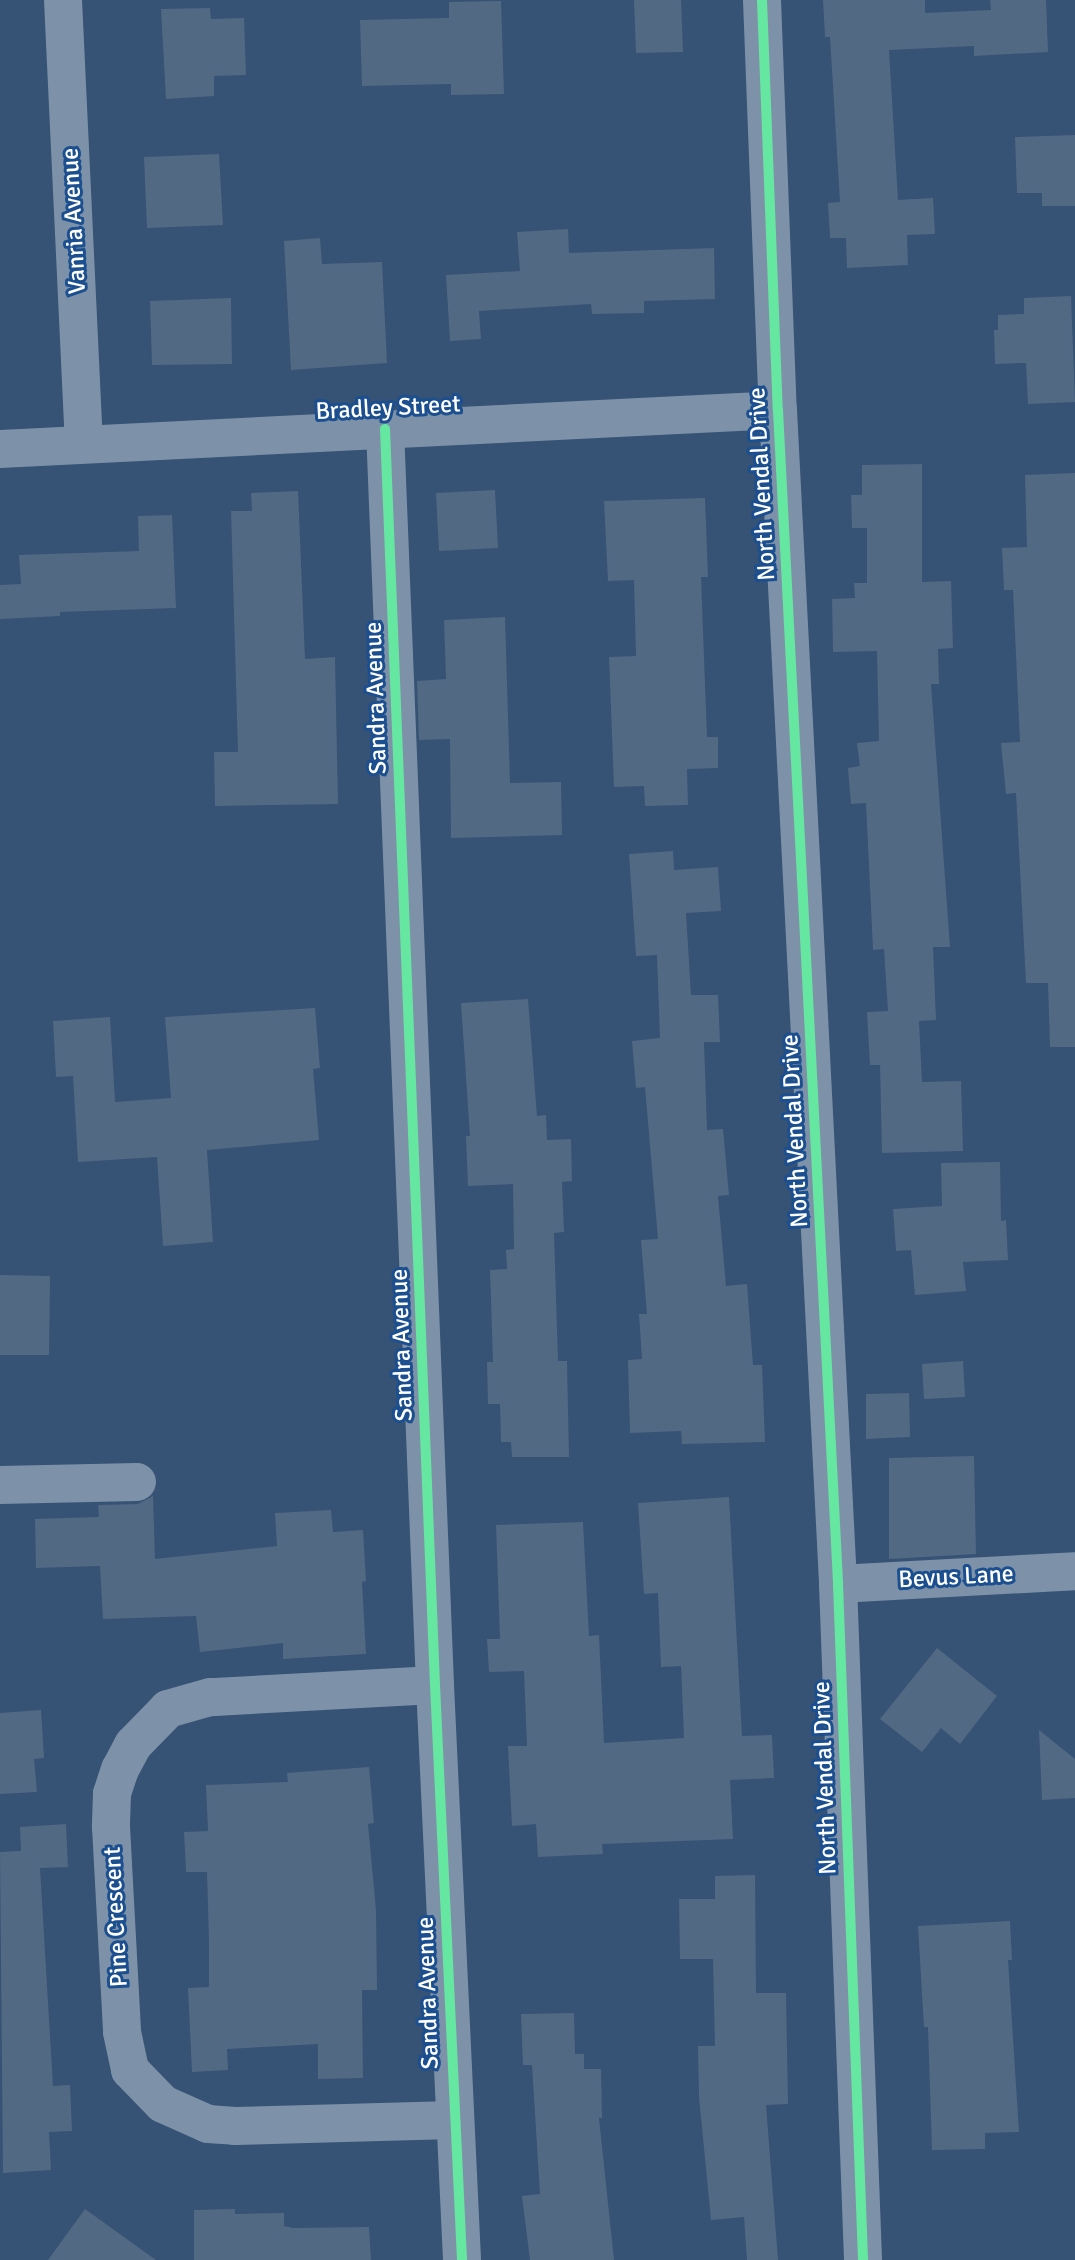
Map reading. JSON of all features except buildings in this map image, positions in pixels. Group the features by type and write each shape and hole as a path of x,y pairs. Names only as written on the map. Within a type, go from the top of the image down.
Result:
{"street":[{"name":"Vanria Avenue","path":"63,0 84,443"},
{"name":"North Vendal Drive","path":"762,0 778,410 838,1584 863,2260"},
{"name":"Bradley Street","path":"0,449 778,410"},
{"name":"Sandra Avenue","path":"385,429 453,2120 462,2260"},
{"path":"0,1485 137,1482"},
{"name":"Bevus Lane","path":"838,1584 1075,1571"},
{"name":"Pine Crescent","path":"435,1685 210,1697 177,1705 151,1724 126,1757 112,1794 111,1827 122,2032 130,2070 163,2104 208,2124 235,2126 453,2120"}],"cycle path":[{"path":"762,0 778,410 838,1584 863,2260"},
{"path":"385,429 435,1685 462,2260"}]}
